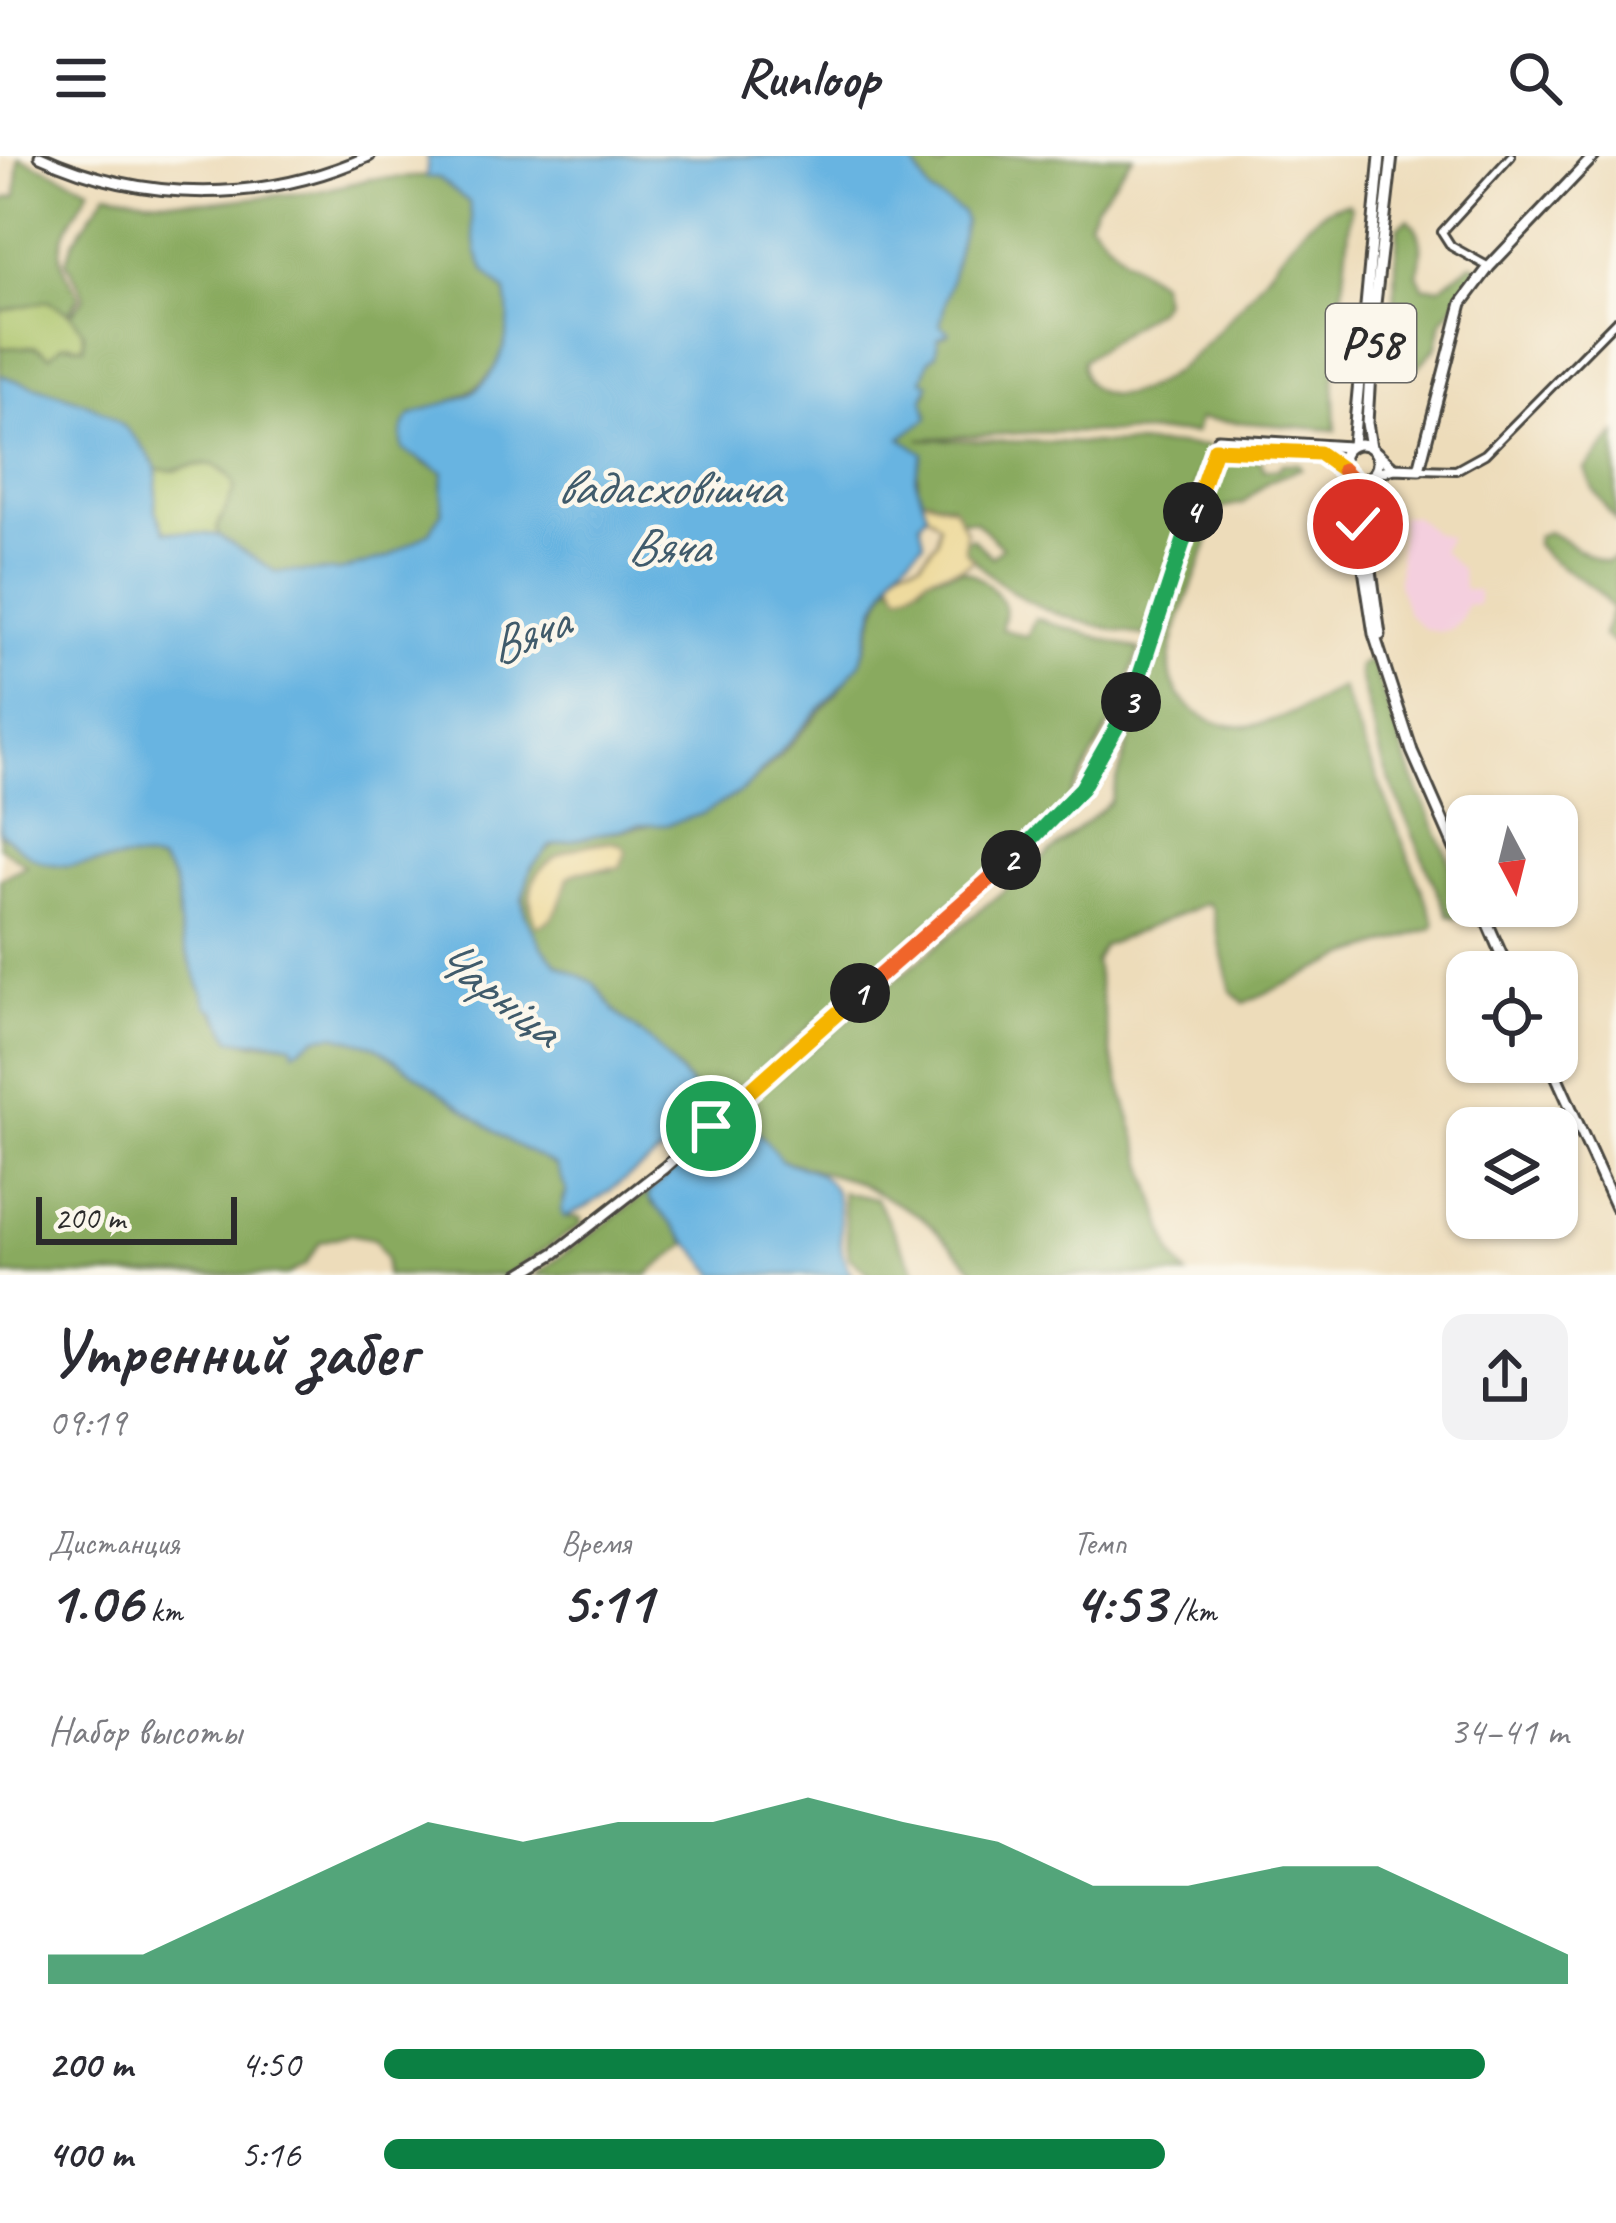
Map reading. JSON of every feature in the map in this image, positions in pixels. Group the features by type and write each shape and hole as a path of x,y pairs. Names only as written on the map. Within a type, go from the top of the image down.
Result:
{"main road":[{"path":"40,156 132,185 205,192 302,180 369,156"},
{"name":"Р58","path":"1380,156 1351,446 1343,455 1369,611 1412,751 1446,828"},
{"name":"Р58","path":"1381,653 1367,542 1372,476 1378,463 1367,423 1392,156"},
{"path":"1217,444 1319,453 1347,474 1419,470 1454,322 1468,294 1594,156"},
{"path":"1217,444 1351,446"},
{"path":"519,1275 555,1253 664,1168 1021,851 1082,788 1102,759 1137,687 1217,444"},
{"name":"Р58","path":"1351,446 1373,449"},
{"path":"1373,449 1394,468"},
{"path":"1559,1083 1616,1208"}],"street":[{"path":"70,168 74,156"},
{"path":"1489,267 1451,246 1442,232 1511,156"},
{"path":"1419,470 1449,472 1477,461 1616,322"}],"shaded area":[{"path":"1401,516 1414,516 1433,532 1449,537 1441,550 1461,569 1464,589 1478,591 1478,605 1466,605 1461,621 1451,629 1423,628 1407,613 1398,583"}],"green space":[{"path":"909,156 926,156 938,167 944,166 945,156 1133,156 1089,221 1124,258 1159,282 1163,300 1083,360 1088,382 1107,394 1148,387 1189,360 1307,225 1333,207 1348,203 1351,207 1334,380 1336,430 1199,419 1195,433 1042,432 919,439 1209,446 1144,636 1068,618 1025,599 965,550 965,541 972,538 992,557 1002,547 975,521 959,519 950,504 919,497 917,469 901,438 928,416 923,399 928,391 922,380 936,354 938,338 948,334 940,325 965,221 961,212 931,193"},
{"path":"19,157 90,188 66,231 60,253 80,296 69,312 47,301 0,311 0,200 16,196"},
{"path":"437,176 469,202 485,271 506,292 509,318 507,341 489,376 455,400 411,415 421,462 443,472 444,489 439,519 411,547 339,572 274,572 218,535 235,488 220,467 157,469 142,446 108,415 0,375 0,348 36,347 50,356 63,344 84,347 84,333 71,314 85,297 66,261 73,242 107,192 214,202 320,191 370,179"},
{"path":"1408,219 1419,238 1417,274 1423,287 1440,287 1472,264 1481,269 1442,321 1437,346 1411,375 1394,365 1417,337 1410,324 1393,324 1398,227"},
{"path":"47,301 79,325 83,347 68,343 50,356 36,347 0,348 0,311"},
{"path":"1616,434 1616,521 1585,469"},
{"path":"1227,457 1261,461 1264,470 1279,469 1282,464 1302,468 1269,481 1243,503 1211,512 1203,508 1213,464"},
{"path":"202,463 214,465 234,481 218,535 165,531 155,508 157,469 175,471"},
{"path":"1207,523 1210,537 1172,649 1171,677 1177,691 1197,713 1240,726 1289,714 1341,687 1435,923 1433,928 1348,956 1244,1003 1231,991 1207,903 1103,946 1095,962 1112,1058 1172,1254 1187,1275 980,1275 922,1217 854,1181 781,1160 737,1127 727,1130 738,1110 1110,803 1196,525"},
{"path":"1547,532 1598,560 1616,557 1616,645 1603,636 1612,610 1604,599 1536,544 1537,536"},
{"path":"964,570 981,580 1002,601 1002,629 1027,637 1035,618 1140,650 1112,720 1068,802 727,1099 714,1104 704,1100 594,984 559,965 541,947 525,913 528,876 538,858 559,843 677,820 740,792 806,728 855,669 892,582 895,587 921,584 928,576","holes":["593,844 622,845 612,870 579,871 568,877 560,905 537,926 531,890 547,864"]},
{"path":"1368,660 1374,667 1412,776 1446,853 1446,911 1384,767 1359,666"},
{"path":"0,832 33,853 62,863 160,862 176,888 181,932 196,977 214,1011 235,1036 251,1043 292,1044 294,1050 317,1037 335,1035 376,1046 510,1142 556,1166 567,1191 562,1202 569,1217 581,1218 581,1225 506,1275 386,1275 386,1258 375,1239 349,1234 320,1242 306,1264 287,1275 3,1275 0,879 27,865 0,847"},
{"path":"650,1191 651,1203 669,1218 687,1244 647,1275 535,1275"},
{"path":"842,1192 876,1199 917,1275 871,1275 849,1257"}],"sand":[{"path":"919,497 954,507 966,531 965,550 973,559 900,594 892,579 898,569 921,561 937,541 939,524"},
{"path":"611,842 622,845 626,852 620,867 579,871 568,877 555,913 537,926 532,890 547,864 575,849"}],"water":[{"name":"вадасховішча Вяча","path":"428,156 909,156 930,193 962,212 965,221 940,325 949,332 938,338 936,354 922,380 929,384 923,399 928,418 901,438 923,453 915,478 927,513 920,522 924,542 897,568 876,606 861,661 743,790 702,814 666,825 639,825 550,846 531,868 522,899 542,947 557,964 594,983 617,1014 655,1045 704,1101 683,1131 698,1149 744,1126 760,1134 781,1160 825,1178 837,1199 842,1253 853,1275 717,1275 649,1199 650,1191 674,1171 663,1152 587,1207 564,1217 561,1210 567,1191 556,1166 510,1142 376,1046 335,1035 317,1037 294,1051 292,1044 284,1042 231,1039 216,1011 208,1007 181,934 176,889 160,862 47,863 0,832 0,375 90,405 125,428 157,469 155,508 165,531 218,535 276,572 340,571 388,557 430,532 442,511 443,472 403,450 406,421 480,387 503,350 508,321 506,292 485,271 477,253 469,202 439,178 426,177"}],"route":[{"path":"711,1126 1021,851 1082,788 1102,759 1137,687 1215,449 1326,454 1351,478 1358,524"}],"water label":[{"name":"Вяча","path":"528,634"},
{"name":"Чарніца","path":"498,992"}]}
